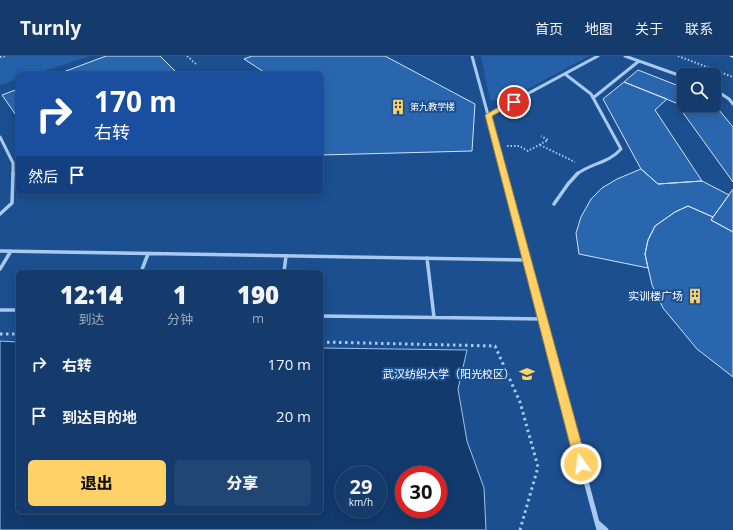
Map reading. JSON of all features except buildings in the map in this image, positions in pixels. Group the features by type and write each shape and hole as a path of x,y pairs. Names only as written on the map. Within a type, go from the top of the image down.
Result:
{"street":[{"path":"472,56 599,530"},
{"path":"488,115 598,56"},
{"path":"625,56 677,75"},
{"path":"593,98 639,61"},
{"path":"554,204 569,181 586,168 615,157 621,149 591,94 565,74"},
{"path":"721,94 733,104"},
{"path":"0,137 13,163 12,203 0,214"},
{"path":"0,251 527,260"},
{"path":"0,269 11,251"},
{"path":"142,270 148,254"},
{"path":"284,270 286,256"},
{"path":"427,258 434,317"},
{"path":"0,310 16,310"},
{"path":"323,316 542,319"},
{"path":"597,522 606,530"}],"path":[{"path":"0,57 7,56"},
{"path":"188,56 197,65"},
{"path":"678,56 733,77"},
{"path":"496,146 519,146 528,151 548,140 541,136"},
{"path":"540,144 586,168"},
{"path":"0,334 16,334"},
{"path":"323,342 495,346 520,402 538,466 520,530"}],"shaded area":[{"path":"0,56 90,56 41,72 16,72 16,80 0,85"},
{"path":"481,56 589,56 505,101 490,100"},
{"path":"0,341 16,342 16,514 323,514 323,348 467,350 458,389 467,441 484,488 486,530 0,530"}],"place":[{"name":"第九教学楼","path":"398,107"},
{"name":"实训楼广场","path":"695,296"},
{"name":"武汉纺织大学（阳光校区）","path":"527,374"}],"route":[{"path":"514,102 488,115 581,464"}]}
